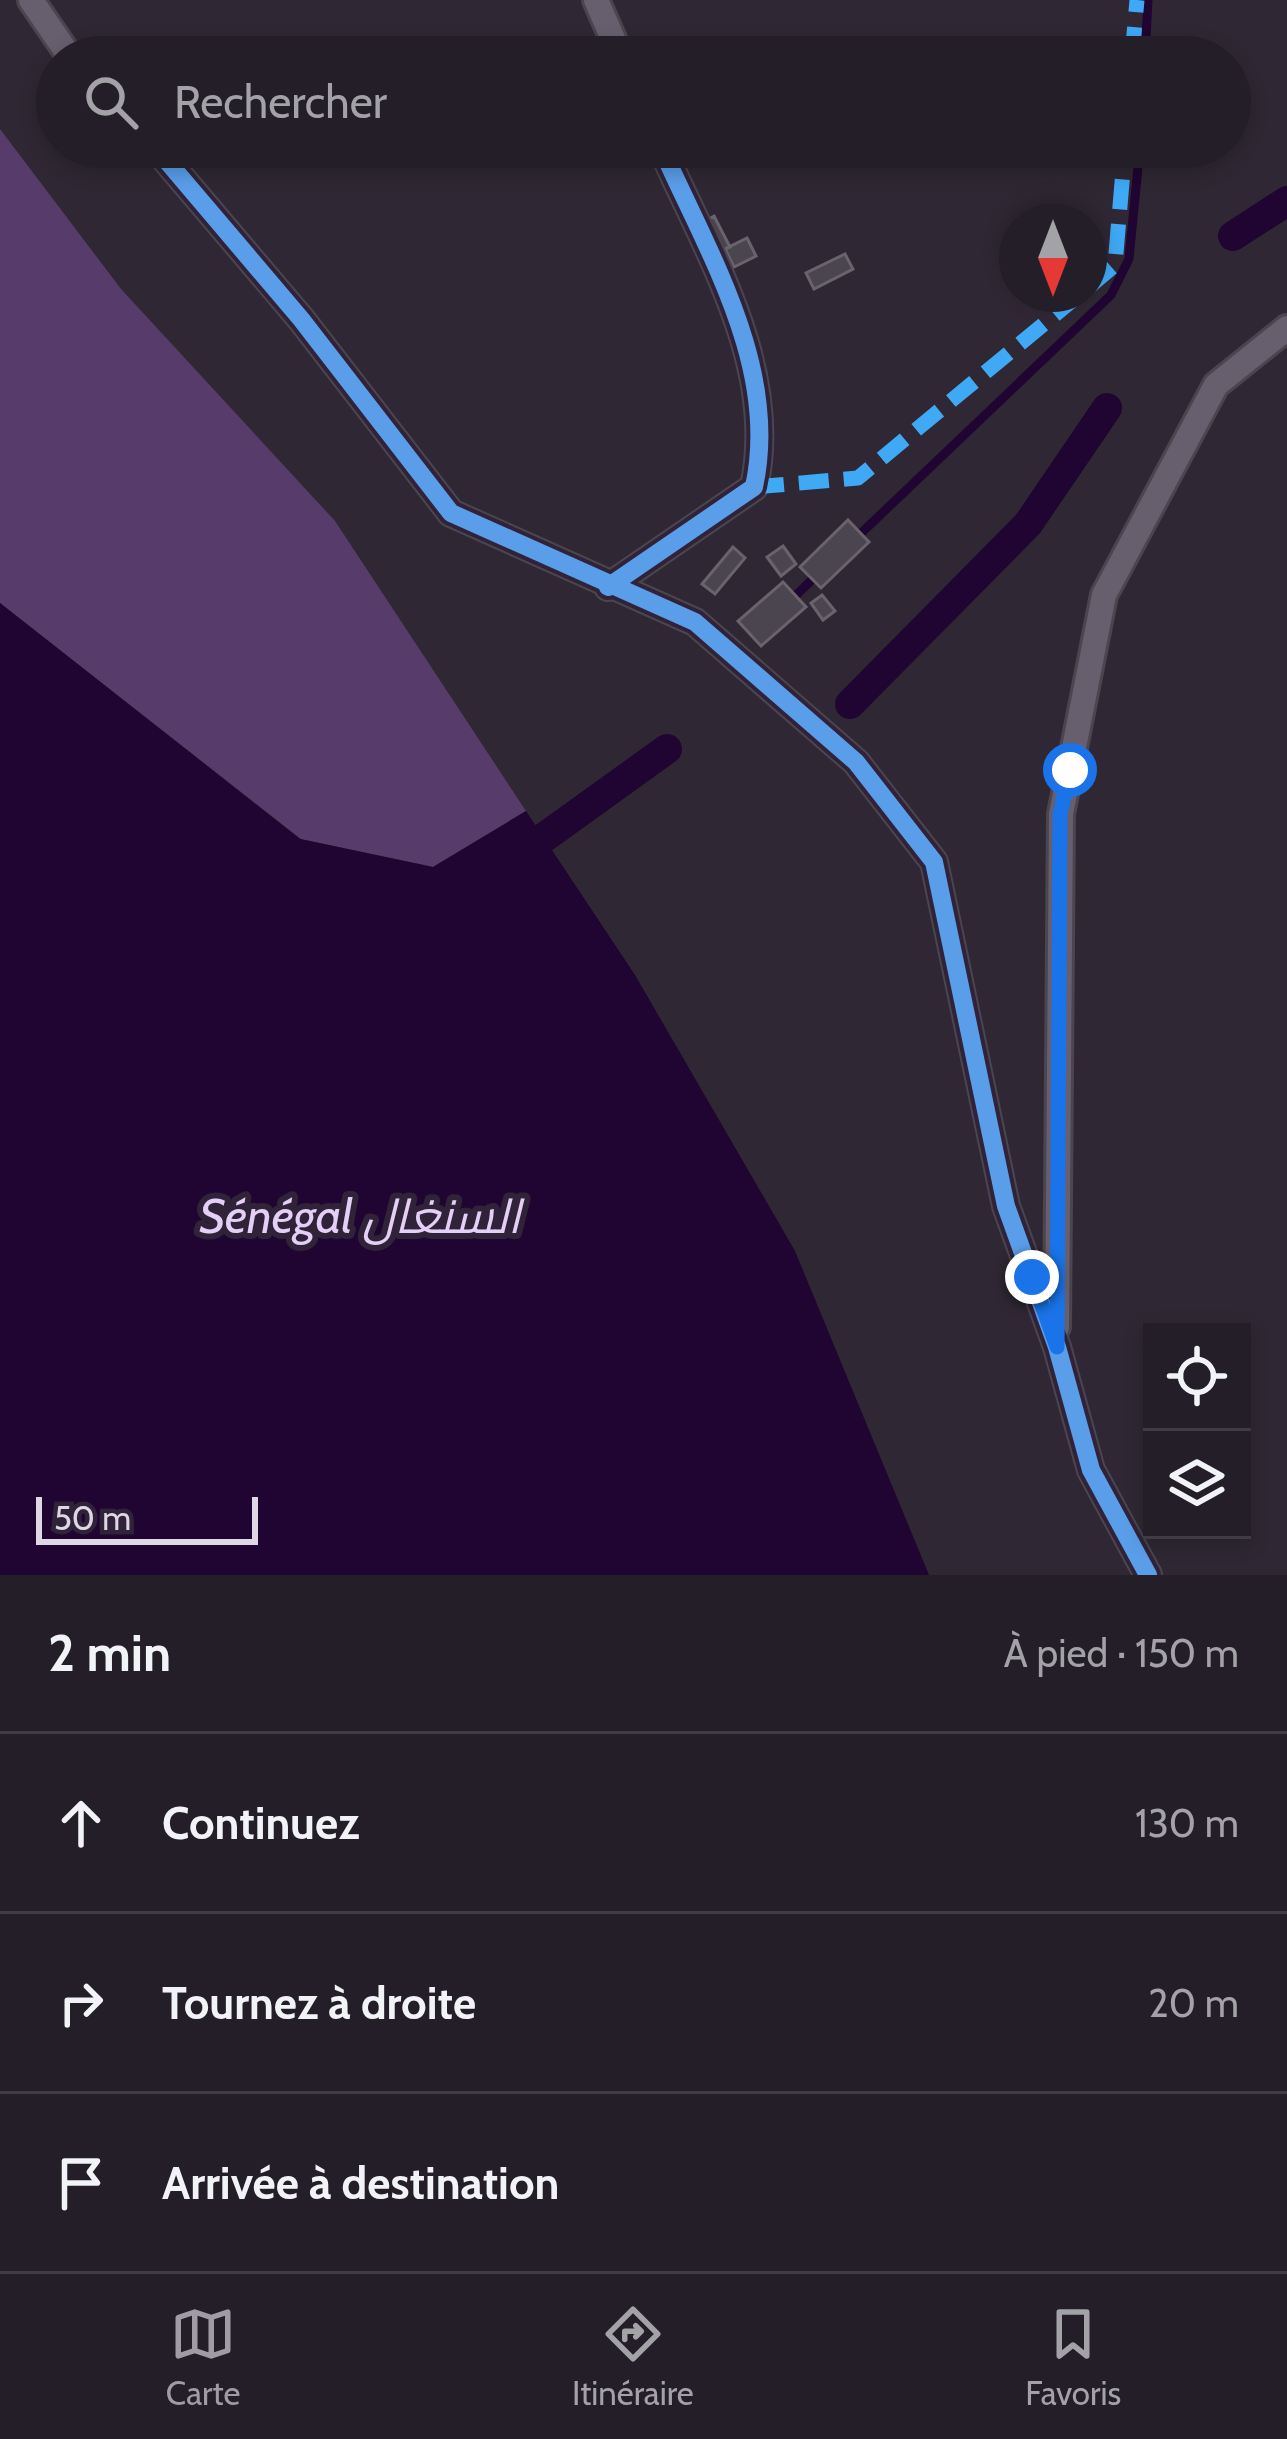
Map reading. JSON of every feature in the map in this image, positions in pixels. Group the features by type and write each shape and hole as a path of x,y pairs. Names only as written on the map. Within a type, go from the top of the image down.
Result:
{"street":[{"path":"31,0 56,36"},
{"path":"596,0 612,36"},
{"path":"173,168 301,320 451,514 694,622 856,762 934,862 1006,1206 1057,1347 1091,1470 1148,1575"},
{"path":"608,587 754,487 764,442 756,372 670,168"},
{"path":"1057,1347 1060,814 1104,595 1216,385 1287,328"}],"shaded area":[{"path":"0,129 121,289 335,521 526,811 433,867 301,839 0,603"}],"water":[{"name":"Sénégal السنغال","path":"0,603 300,839 433,867 526,811 635,975 795,1251 929,1575 0,1575"}],"building":[{"path":"714,216 730,247 719,252 704,222"},
{"path":"747,238 756,256 734,267 725,249"},
{"path":"845,254 853,269 814,289 806,273"},
{"path":"848,520 869,542 821,588 800,567"},
{"path":"783,546 796,564 781,576 767,557"},
{"path":"733,547 745,558 715,594 702,584"},
{"path":"783,582 806,607 761,646 738,621"},
{"path":"822,595 835,611 823,620 811,603"}],"waterway":[{"path":"1146,36 1148,0"},
{"path":"855,539 1111,295 1129,259 1138,168"},
{"path":"1233,236 1287,201"},
{"path":"850,704 1028,524 1107,408"},
{"path":"790,601 821,571"},
{"path":"510,862 667,749"}],"marked path":[{"path":"1134,36 1137,0"},
{"path":"1107,272 1115,265 1123,168"},
{"path":"754,487 858,478 1058,312"}],"cycle path":[{"path":"173,168 301,319 451,513 695,622 856,762 934,862 1006,1206 1057,1347 1091,1470 1148,1575"},
{"path":"608,587 754,487 759,443 748,355 718,270 671,168"}],"route":[{"path":"1032,1277 1057,1347 1060,814 1070,770"}]}
